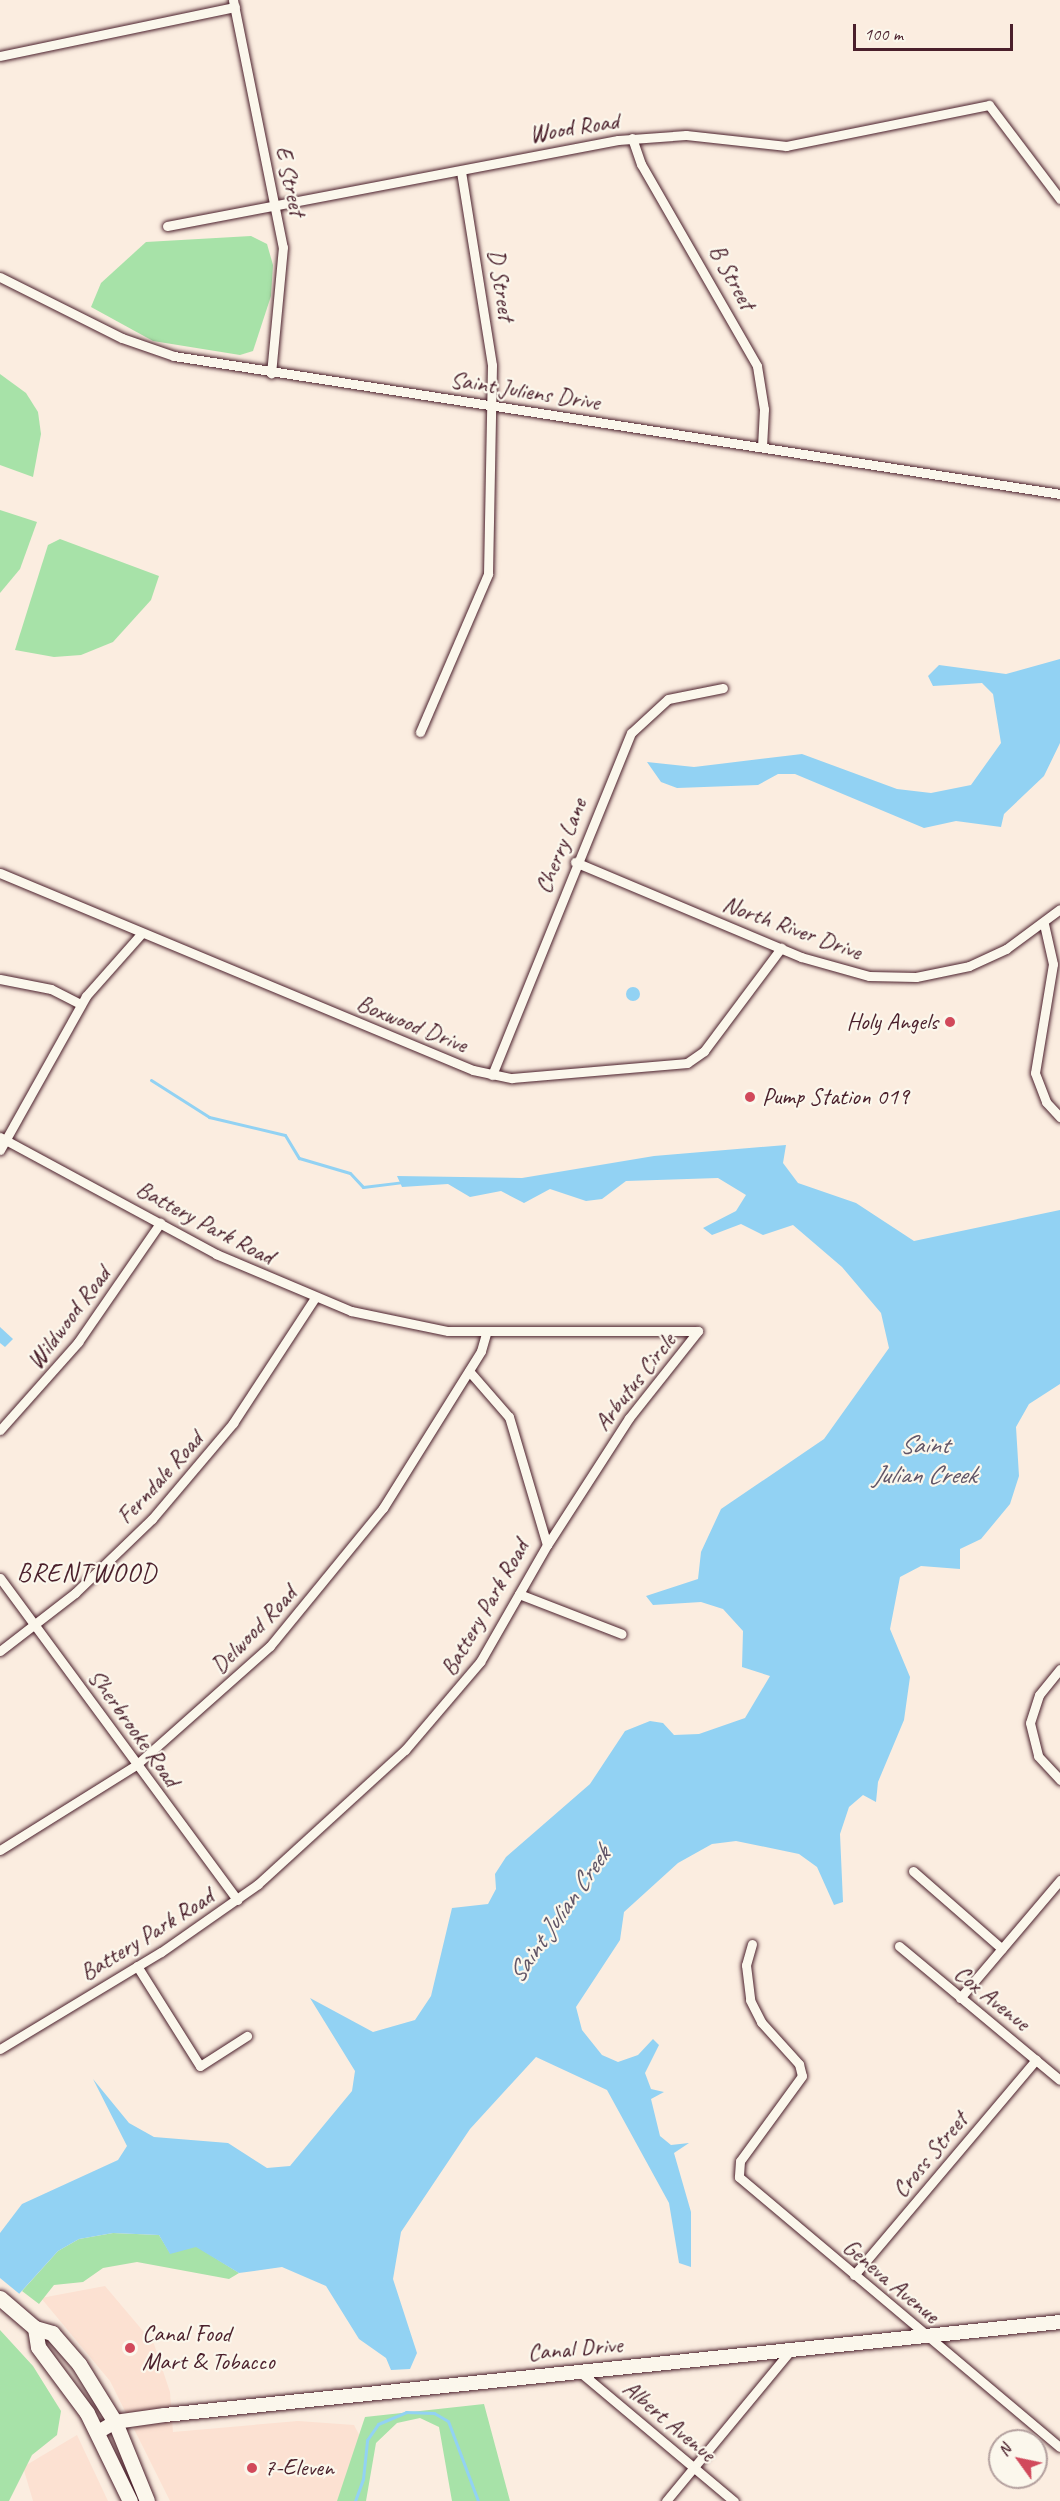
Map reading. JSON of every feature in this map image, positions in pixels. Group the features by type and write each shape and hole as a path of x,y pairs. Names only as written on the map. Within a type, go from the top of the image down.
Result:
{"main road":[{"path":"0,2298 35,2328 52,2333 66,2348 115,2422 147,2501"},
{"name":"Canal Drive","path":"98,2432 115,2422 1060,2322"},
{"path":"35,2328 38,2347 98,2432 130,2501"}],"street":[{"path":"0,56 234,4"},
{"name":"E Street","path":"234,4 278,205 283,282 271,373"},
{"name":"Wood Road","path":"167,226 632,138 686,135 786,146 989,105 1060,199"},
{"name":"B Street","path":"632,138 641,164 756,366 764,409 762,447"},
{"name":"D Street","path":"420,732 488,574 492,405 486,304 461,171"},
{"name":"Saint Juliens Drive","path":"0,277 122,338 174,356 271,373 492,405 1060,494"},
{"name":"Cherry Lane","path":"492,1075 575,862 623,747 640,721 680,694 723,688"},
{"name":"North River Drive","path":"575,862 781,948 849,972 916,977 992,957 1044,924 1060,909"},
{"name":"Boxwood Drive","path":"0,873 492,1075 544,1078 687,1063 704,1051 781,948"},
{"path":"1044,924 1053,964 1035,1073 1046,1102 1060,1117"},
{"path":"0,1150 3,1139 80,1004 142,933"},
{"path":"0,979 51,989 80,1004"},
{"name":"Battery Park Road","path":"3,1139 160,1222 314,1299 423,1328 486,1333"},
{"name":"Wildwood Road","path":"0,1430 78,1342 160,1222"},
{"name":"Ferndale Road","path":"0,1651 98,1572 201,1465 314,1299"},
{"name":"Arbutus Circle","path":"486,1333 698,1331 629,1418 547,1545"},
{"path":"469,1371 486,1333"},
{"name":"Battery Park Road","path":"0,2049 137,1966 237,1900 311,1840 442,1711 480,1662 547,1545 509,1417 469,1371"},
{"name":"Delwood Road","path":"0,1850 136,1765 225,1690 304,1608 383,1508 469,1371"},
{"name":"Sherbrooke Road","path":"0,1578 237,1900"},
{"path":"519,1594 622,1634"},
{"path":"1060,1670 1036,1701 1030,1723 1038,1756 1060,1780"},
{"path":"913,1871 1002,1950"},
{"path":"960,1998 1060,1880"},
{"name":"Geneva Avenue","path":"752,1944 746,1965 750,2000 801,2068 799,2081 738,2165 739,2177 1060,2447"},
{"name":"Cox Avenue","path":"899,1946 1060,2080"},
{"path":"137,1966 200,2066 247,2036"},
{"name":"Cross Street","path":"854,2275 1036,2060"},
{"path":"666,2501 792,2350"},
{"name":"Albert Avenue","path":"580,2372 734,2501"}],"shaded area":[{"path":"105,2286 154,2344 170,2392 173,2432 298,2421 354,2425 363,2442 346,2501 170,2501 110,2381 41,2298"},
{"path":"77,2435 108,2501 33,2501 23,2467"}],"green space":[{"path":"251,236 267,244 273,265 271,296 253,351 240,355 153,341 91,307 101,283 146,242"},
{"path":"0,374 26,393 38,412 41,434 33,477 0,465"},
{"path":"0,510 37,522 20,569 0,593"},
{"path":"60,539 159,576 151,600 113,642 81,655 54,657 15,650 48,545"},
{"path":"113,2233 159,2235 170,2253 196,2246 239,2273 229,2279 137,2262 103,2268 83,2282 54,2285 39,2304 22,2291 58,2251 79,2239"},
{"path":"0,2330 33,2366 61,2411 57,2435 32,2455 9,2501 0,2501"},
{"path":"484,2404 510,2501 452,2501 439,2427 420,2418 397,2423 376,2443 366,2501 337,2501 365,2417"}],"water":[{"path":"1060,659 1060,743 1044,776 1004,814 1001,827 956,821 924,828 795,774 778,774 758,785 677,788 661,782 647,762 694,767 802,754 897,789 931,793 971,785 1001,743 993,694 982,683 933,686 928,676 939,665 1006,674"},
{"path":"633,987 638,989 640,994 638,999 633,1001 628,999 626,994 628,989"},
{"name":"Saint Julian Creek","path":"786,1145 783,1163 798,1183 856,1203 914,1241 1060,1210 1060,1384 1029,1404 1016,1427 1019,1476 1010,1504 981,1539 960,1549 960,1569 921,1566 900,1577 890,1629 910,1677 904,1720 878,1782 876,1802 863,1795 849,1807 840,1834 843,1902 834,1905 817,1867 799,1854 736,1841 712,1844 678,1863 624,1912 620,1940 576,2007 582,2030 602,2055 618,2062 638,2055 653,2039 659,2045 645,2073 651,2089 664,2092 651,2099 660,2136 671,2145 689,2143 674,2153 691,2212 691,2267 679,2263 669,2203 607,2090 536,2057 470,2129 401,2232 393,2279 417,2353 410,2369 391,2370 386,2358 359,2339 326,2286 282,2267 239,2273 196,2247 170,2254 159,2235 113,2233 79,2239 58,2251 0,2315 0,2233 22,2204 118,2160 127,2146 93,2079 129,2123 154,2137 228,2143 267,2168 290,2166 352,2091 355,2071 310,1998 373,2032 415,2020 431,1996 452,1908 488,1904 496,1889 495,1874 506,1857 590,1784 625,1731 650,1721 663,1723 674,1735 699,1734 745,1718 770,1676 742,1667 743,1631 723,1609 701,1602 653,1605 646,1596 698,1579 701,1552 721,1509 824,1439 889,1348 881,1313 842,1267 793,1225 763,1235 741,1224 712,1235 703,1228 736,1211 746,1195 718,1178 626,1181 602,1199 586,1201 550,1189 524,1203 501,1191 470,1197 448,1184 402,1187 397,1176 522,1178 654,1156"},
{"path":"0,1327 13,1339 5,1347 0,1343"}],"pier":[{"path":"0,2278 22,2296 0,2318"}],"waterway":[{"path":"151,1080 209,1117 285,1135 299,1158 350,1173 363,1187 401,1182"},
{"path":"355,2501 363,2479 367,2440 378,2424 406,2412 434,2413 448,2421 478,2501"}],"place":[{"name":"Holy Angels","path":"950,1022"},
{"name":"Pump Station 019","path":"750,1097"},
{"name":"Canal Food Mart & Tobacco","path":"130,2348"},
{"name":"7-Eleven","path":"252,2468"}],"district":[{"name":"BRENTWOOD","path":"87,1573"}]}
